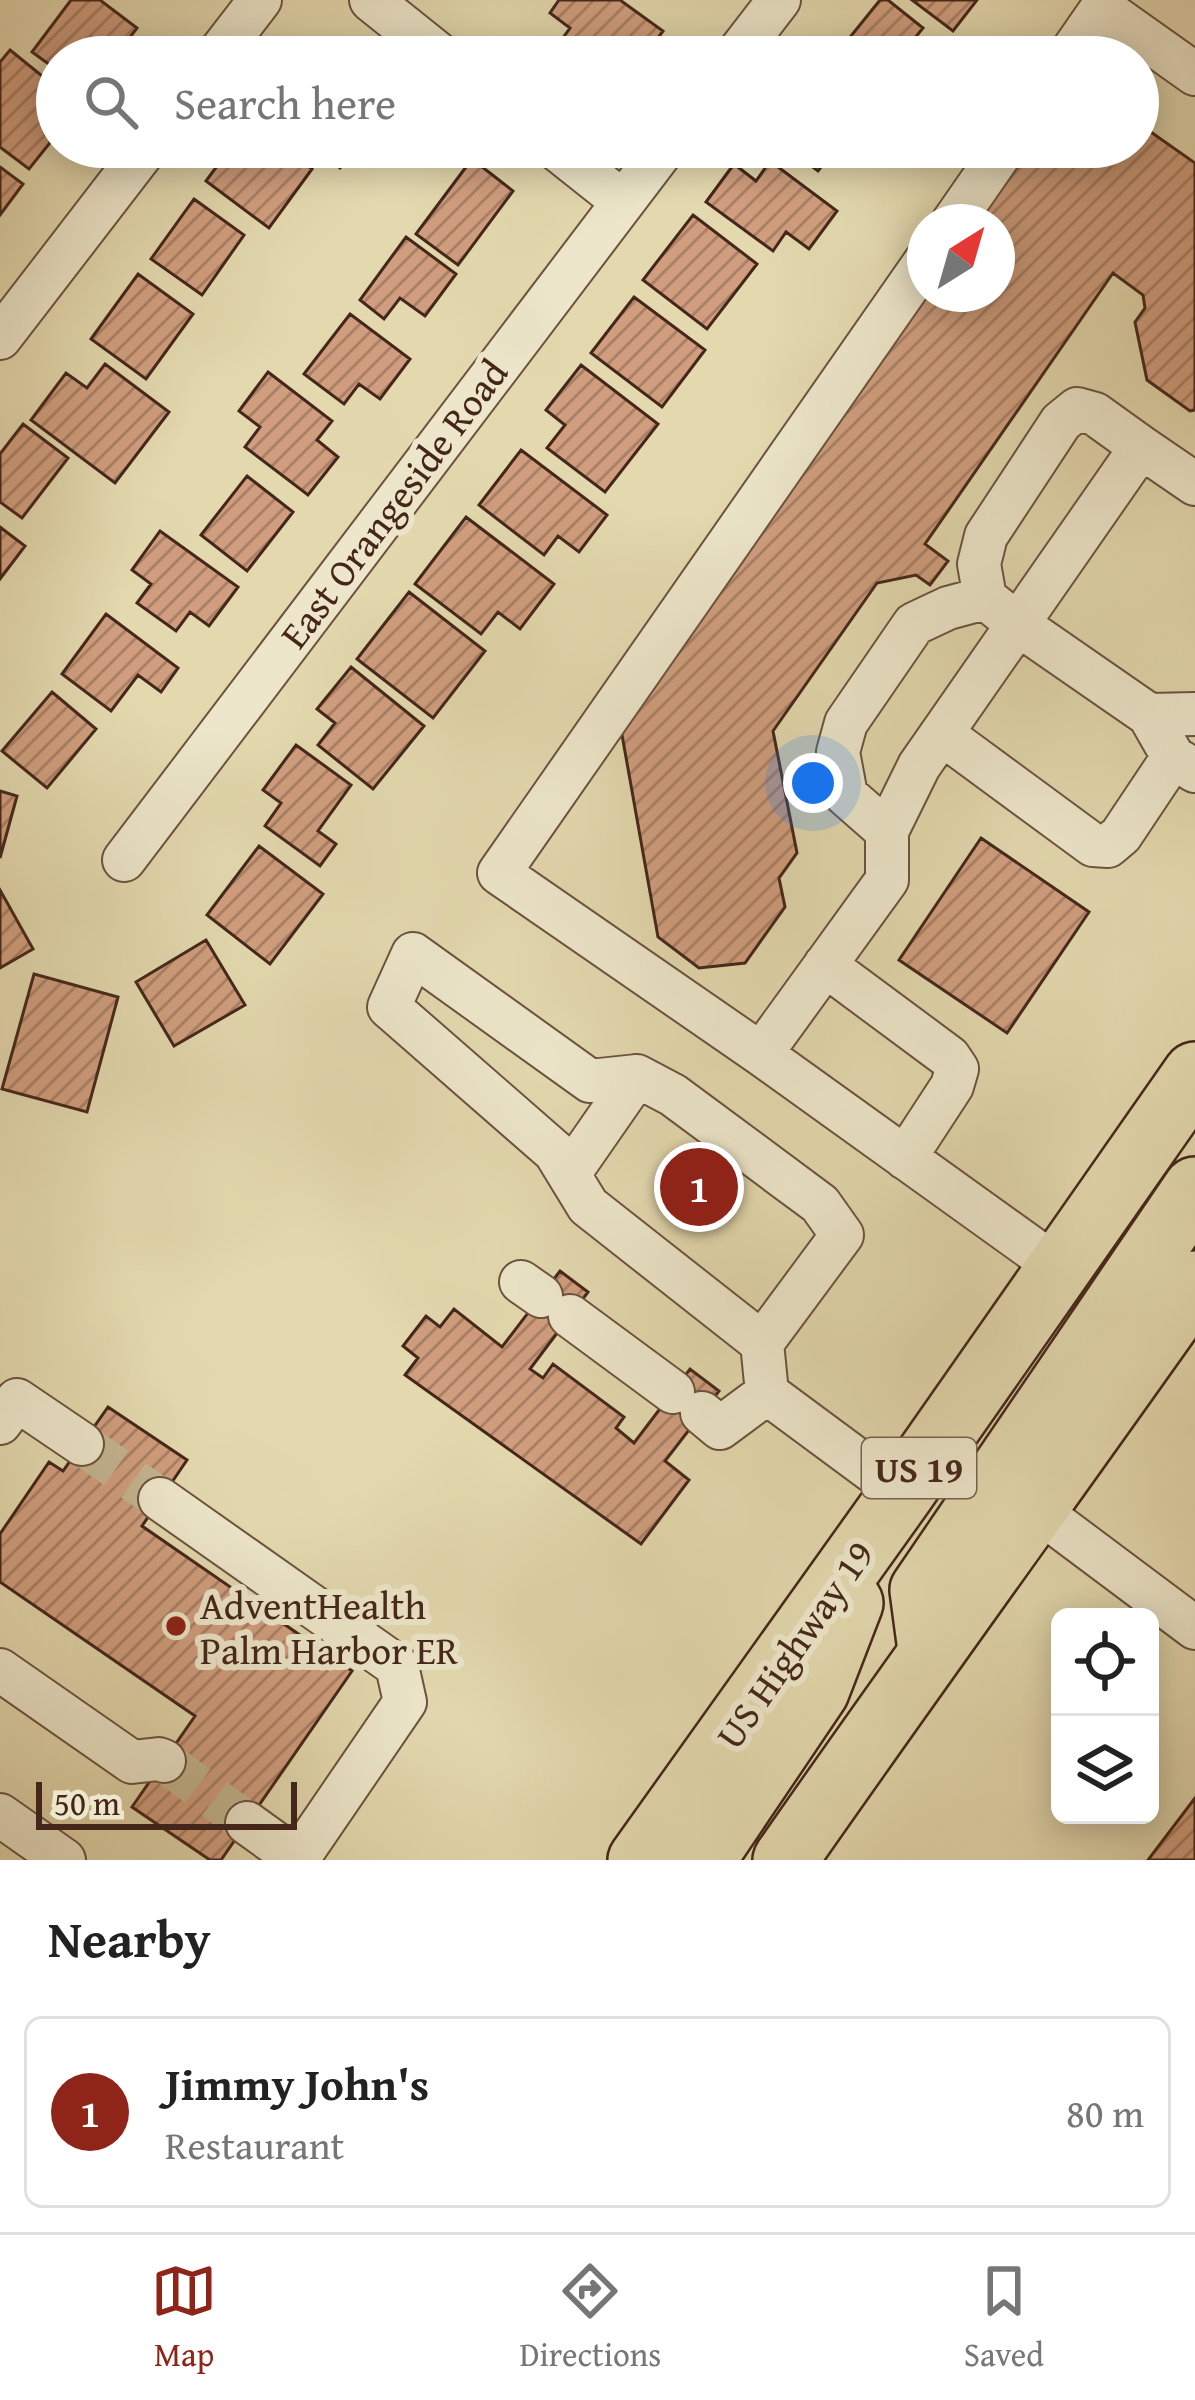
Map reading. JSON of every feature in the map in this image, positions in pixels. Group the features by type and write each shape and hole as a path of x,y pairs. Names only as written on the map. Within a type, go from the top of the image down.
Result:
{"highway":[{"name":"US Highway 19","path":"640,1860 1195,1074"},
{"path":"930,1652 922,1590 1195,1190"},
{"name":"US 19","path":"784,1860 1195,1283"},
{"path":"704,1860 817,1691 893,1505"}],"street":[{"path":"232,36 260,0"},
{"path":"371,0 416,36"},
{"path":"751,36 779,0"},
{"path":"1083,36 1102,8 1141,36"},
{"path":"1159,48 1195,74"},
{"path":"0,338 131,168"},
{"path":"580,168 622,202"},
{"name":"East Orangeside Road","path":"124,860 648,168"},
{"path":"966,204 991,168"},
{"path":"907,288 499,873 1059,1268"},
{"path":"942,734 1093,845 1108,846 1121,836 1184,764 1149,715 985,598 979,565 986,536 1061,422 1077,409 1095,414 1195,484"},
{"path":"761,1054 886,880 887,831 919,766 1141,447"},
{"path":"887,831 846,795 838,752 846,723 914,624 985,598"},
{"path":"1149,715 1195,714"},
{"path":"762,1343 588,1206 555,1152 389,1007 413,955 590,1081 638,1076 673,1095 820,1204 842,1234 762,1343 767,1393 893,1505"},
{"path":"825,965 949,1057 957,1070 905,1158"},
{"path":"569,1174 638,1076"},
{"path":"544,1298 720,1428 767,1393"},
{"path":"0,1423 16,1400 82,1444"},
{"path":"160,1499 397,1666 405,1702 297,1859 248,1822"},
{"path":"1036,1509 1195,1628"},
{"path":"0,1670 132,1762 164,1761"},
{"path":"0,1815 64,1860"}],"building":[{"path":"71,0 100,0 137,28 131,36 44,36"},
{"path":"559,0 620,0 663,31 659,36 564,36 570,28 550,13"},
{"path":"880,0 888,0 923,28 916,36 851,36"},
{"path":"912,0 977,0 953,31"},
{"path":"10,50 36,71 36,160 29,169 0,147 0,62"},
{"path":"1159,138 1195,163 1195,410 1147,380 1135,322 1145,308 1143,295 1113,273 925,544 948,561 930,585 916,575 877,583 773,731 797,853 779,878 785,907 745,963 699,968 658,937 619,718 912,312 1015,312 1015,204 985,204 1010,168 1159,168"},
{"path":"0,167 23,184 0,215"},
{"path":"216,168 312,169 269,228 206,181"},
{"path":"465,168 484,168 513,191 458,265 416,234"},
{"path":"731,168 739,168 756,181 765,168 779,168 837,211 809,249 786,232 773,251 706,202"},
{"path":"194,199 244,235 202,295 151,259"},
{"path":"693,215 757,264 707,329 643,280"},
{"path":"406,237 456,274 425,316 400,298 384,319 360,300"},
{"path":"138,274 193,314 146,379 91,339"},
{"path":"634,297 705,350 662,407 591,353"},
{"path":"350,314 410,359 380,399 359,384 344,404 304,374"},
{"path":"105,364 169,412 115,483 31,420 66,373 87,388"},
{"path":"581,365 658,424 605,492 547,448 565,425 546,410"},
{"path":"268,372 332,421 317,440 338,457 308,495 245,447 260,427 239,411"},
{"path":"23,424 68,458 22,518 0,502 0,454"},
{"path":"521,450 607,515 579,552 558,536 544,555 479,505"},
{"path":"247,476 293,512 247,571 201,535"},
{"path":"466,517 554,584 520,629 498,612 481,634 415,584"},
{"path":"0,527 25,546 0,579"},
{"path":"160,531 238,587 209,626 190,612 176,631 137,603 151,584 132,570"},
{"path":"409,592 485,651 433,718 357,659"},
{"path":"106,614 178,668 161,692 138,675 111,711 62,674"},
{"path":"351,667 424,726 373,789 318,745 335,723 317,709"},
{"path":"52,692 96,729 47,788 2,751"},
{"path":"296,745 351,785 318,831 336,844 320,866 265,826 281,803 263,790"},
{"path":"0,791 17,796 0,858"},
{"path":"981,838 1089,912 1007,1033 899,960"},
{"path":"259,846 323,894 270,964 207,915"},
{"path":"0,890 33,949 0,968"},
{"path":"206,940 245,1005 174,1046 136,982"},
{"path":"34,974 118,997 87,1112 2,1089"},
{"path":"560,1271 588,1292 530,1369 543,1378 553,1364 624,1417 616,1428 634,1443 690,1369 719,1391 665,1461 689,1480 641,1544 405,1375 418,1358 403,1346 426,1316 440,1327 454,1309 502,1347"},
{"name":"AdventHealth Palm Harbor ER","path":"108,1407 187,1460 142,1526 352,1671 221,1860 210,1860 132,1807 195,1716 0,1582 0,1534 49,1462 63,1471"},
{"path":"1195,1798 1195,1860 1148,1860"}],"tunnel":[{"path":"82,1444 160,1499"},
{"path":"164,1761 247,1823"}],"place":[{"name":"Jimmy John's","path":"699,1187"},
{"name":"AdventHealth Palm Harbor ER","path":"176,1626"}]}
